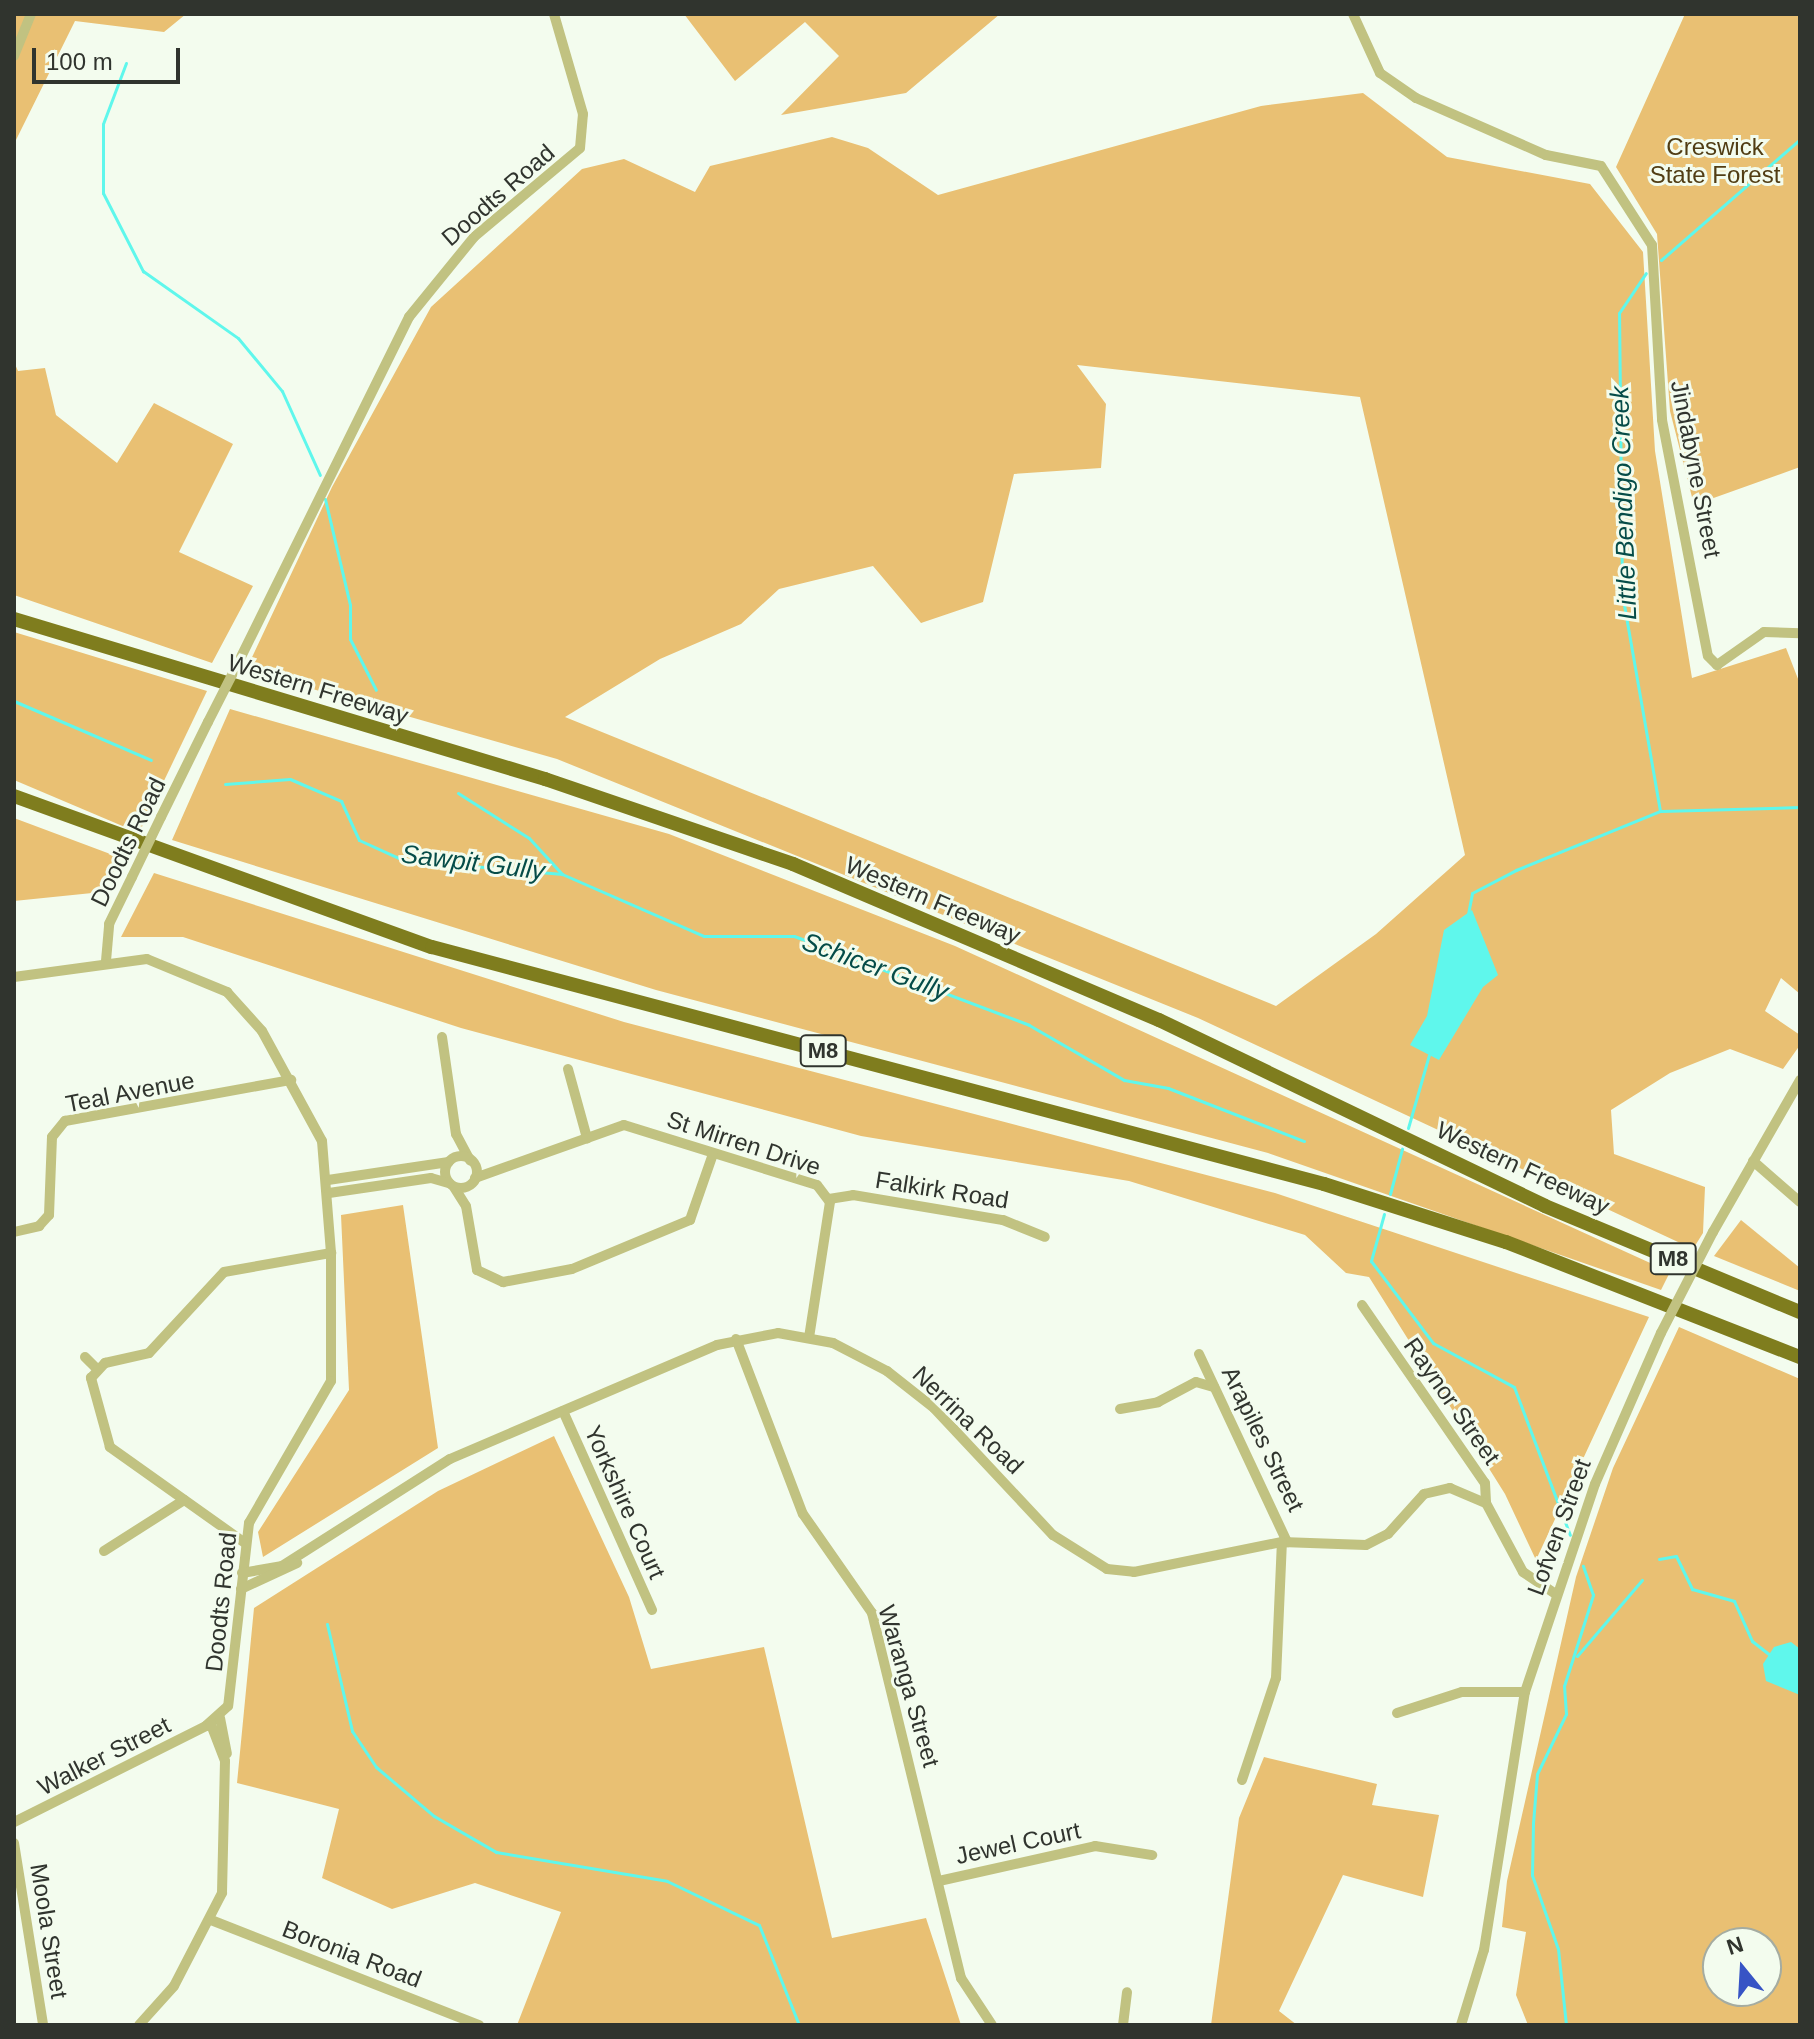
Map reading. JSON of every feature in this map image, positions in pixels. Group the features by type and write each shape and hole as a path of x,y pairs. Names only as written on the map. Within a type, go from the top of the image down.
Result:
{"highway":[{"name":"Western Freeway","path":"14,619 545,779 793,864 1159,1020 1545,1206 1800,1312"},
{"name":"M8","path":"14,796 432,947 1324,1184 1506,1242 1800,1357"}],"street":[{"path":"14,56 31,14"},
{"name":"Doodts Road","path":"139,2025 168,1995 211,1920 225,1875 225,1767 215,1721 231,1697 245,1543 255,1510 331,1381 331,1253 323,1144 291,1080 250,1016 212,982 159,961 106,961 109,924 409,317 474,237 580,148 583,114 554,14"},
{"name":"Jindabyne Street","path":"1353,14 1380,73 1416,98 1546,155 1601,166 1652,245 1662,420 1678,471 1708,656 1717,665 1764,632 1800,633"},
{"path":"14,977 106,961"},
{"path":"442,1037 456,1134 450,1161 452,1185 468,1215 484,1279 572,1269 690,1220 713,1154"},
{"path":"568,1069 587,1138"},
{"name":"Teal Avenue","path":"14,1232 39,1226 49,1215 57,1128 75,1118 291,1080"},
{"name":"Lofven Street","path":"1461,2025 1484,1950 1525,1692 1556,1594 1661,1333 1713,1232 1800,1080"},
{"path":"45,1119 57,1128"},
{"name":"St Mirren Drive","path":"452,1185 628,1126 817,1185 829,1199 809,1337"},
{"path":"456,1134 471,1161 475,1179 468,1215"},
{"path":"328,1180 450,1161"},
{"name":"St Mirren Drive","path":"450,1161 510,1165"},
{"path":"1753,1161 1800,1202"},
{"path":"329,1193 431,1178 452,1185"},
{"name":"Falkirk Road","path":"829,1199 853,1195 1003,1220 1045,1237"},
{"path":"245,1543 106,1441 91,1382 97,1369 149,1353 210,1279 240,1266 331,1253"},
{"name":"Raynor Street","path":"1362,1305 1485,1483 1486,1503 1523,1572 1556,1594"},
{"name":"Nerrina Road","path":"241,1589 278,1577 327,1539 426,1472 740,1338 809,1337 857,1352 910,1388 1053,1535 1099,1566 1134,1572 1285,1542 1374,1543 1439,1488 1486,1503"},
{"name":"Waranga Street","path":"740,1338 803,1514 872,1613 963,1985 992,2025"},
{"name":"Arapiles Street","path":"1199,1354 1285,1542 1276,1678 1242,1780"},
{"path":"85,1357 97,1369"},
{"path":"1120,1409 1158,1402 1196,1382 1216,1388"},
{"name":"Yorkshire Court","path":"563,1411 652,1610"},
{"path":"104,1551 184,1500"},
{"name":"Nerrina Road","path":"242,1573 273,1570 327,1539"},
{"path":"1397,1713 1462,1692 1525,1692"},
{"name":"Walker Street","path":"14,1822 215,1721"},
{"name":"Moola Street","path":"14,1843 43,2025"},
{"name":"Jewel Court","path":"939,1881 1095,1846 1152,1855"},
{"name":"Boronia Road","path":"211,1920 479,2025"},
{"path":"1123,2025 1127,1992"}],"green space":[{"path":"14,14 186,14 164,32 75,21 14,144"},
{"path":"684,14 1000,14 906,93 781,115 839,56 805,22 735,81"},
{"name":"Creswick State Forest","path":"1685,14 1800,14 1800,467 1694,505 1670,411 1657,234 1616,167"},
{"path":"1363,93 1447,157 1590,184 1643,252 1655,451 1692,678 1786,648 1800,684 1800,994 1781,978 1765,1011 1800,1035 1800,1045 1783,1069 1730,1049 1670,1073 1611,1110 1614,1154 1705,1187 1703,1233 1693,1249 1198,1018 557,759 246,670 332,487 431,307 582,169 624,159 695,192 710,166 832,137 868,148 938,195 1261,106","holes":["1077,365 1360,397 1465,855 1376,934 1276,1006 565,717 660,659 741,624 779,589 873,566 921,623 983,602 1014,474 1101,468 1106,404"]},
{"path":"14,362 18,371 45,368 56,415 117,463 154,403 233,444 179,552 253,586 212,663 14,595"},
{"path":"14,632 207,691 139,833 14,780"},
{"path":"230,709 669,834 955,946 1670,1272 1661,1290 1268,1153 656,990 172,840"},
{"path":"14,818 121,858 102,892 14,901"},
{"path":"154,873 624,1022 1275,1193 1649,1317 1536,1560 1505,1494 1369,1277 1346,1273 1305,1235 1129,1181 861,1136 461,1028 183,937 121,937"},
{"path":"403,1205 438,1448 263,1557 258,1532 349,1390 341,1215"},
{"path":"1741,1220 1800,1268 1800,1291 1714,1256"},
{"path":"1679,1327 1800,1379 1800,2025 1528,2025 1516,1995 1526,1932 1502,1927 1507,1881 1576,1577 1613,1468"},
{"path":"554,1436 629,1597 651,1669 764,1647 832,1938 926,1918 961,2025 517,2025 561,1912 475,1883 392,1909 322,1878 339,1809 237,1783 254,1608 438,1491"},
{"path":"1264,1757 1377,1784 1372,1805 1439,1815 1423,1897 1343,1875 1279,2011 1297,2025 1211,2025 1239,1818"}],"water":[{"path":"1472,910 1498,975 1483,987 1439,1060 1410,1045 1427,1016 1444,930"},
{"path":"1791,1642 1800,1649 1800,1695 1766,1681 1763,1664 1774,1647"}],"waterway":[{"name":"Schicer Gully","path":"126,63 103,124 103,193 143,271 238,338 282,391 320,475"},
{"name":"Little Bendigo Creek","path":"1661,260 1800,139"},
{"name":"Little Bendigo Creek","path":"1468,914 1472,893 1516,870 1660,811 1622,594 1619,313 1646,273"},
{"name":"Schicer Gully","path":"325,499 350,605 350,639 376,690"},
{"name":"Sawpit Gully","path":"14,701 151,760"},
{"name":"Sawpit Gully","path":"225,784 290,779 341,801 359,840 403,860 562,874"},
{"name":"Schicer Gully","path":"458,793 529,838 562,874 704,936 794,936 1029,1025 1124,1080 1168,1088 1304,1141"},
{"path":"1661,811 1800,807"},
{"name":"Little Bendigo Creek","path":"1408,1128 1429,1055"},
{"name":"Little Bendigo Creek","path":"1390,1194 1402,1149"},
{"name":"Little Bendigo Creek","path":"1384,1214 1371,1261 1433,1343 1514,1387 1570,1535"},
{"path":"1659,1559 1676,1556 1692,1589 1734,1601 1752,1641 1771,1656"},
{"name":"Little Bendigo Creek","path":"1566,2025 1558,1949 1532,1875 1533,1823 1537,1774 1566,1714 1564,1686 1593,1595 1583,1566"},
{"path":"1577,1656 1642,1580"},
{"path":"327,1624 352,1731 376,1767 434,1816 496,1852 667,1881 759,1925 799,2025"}]}
